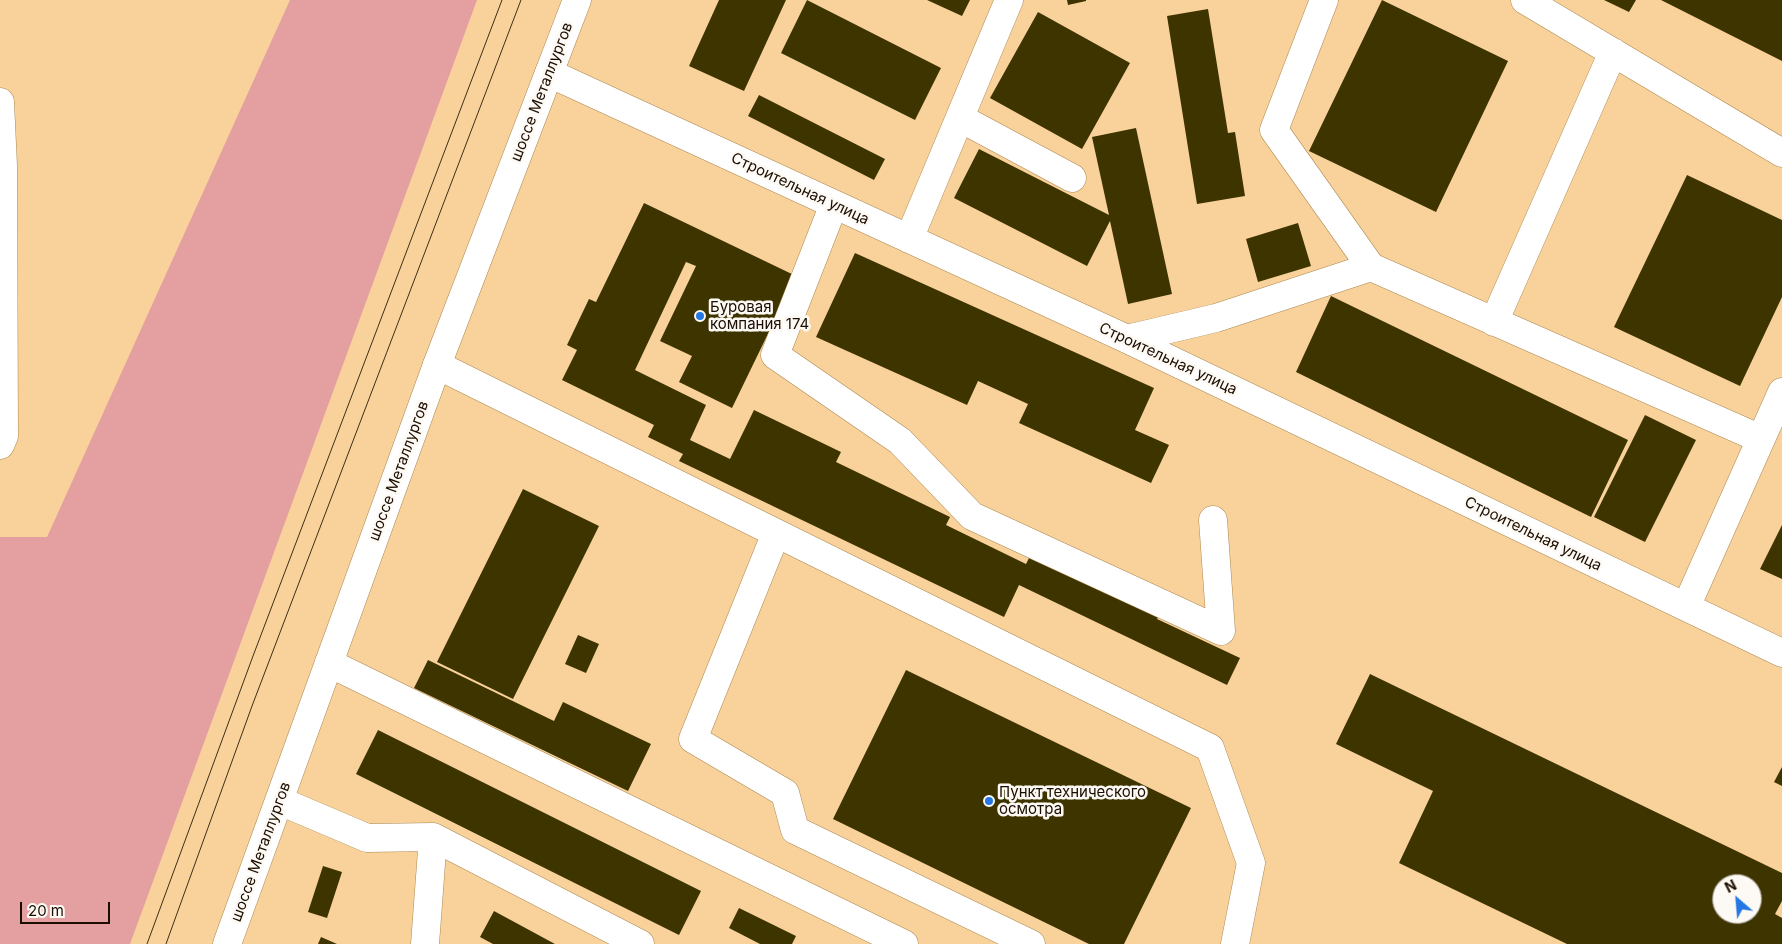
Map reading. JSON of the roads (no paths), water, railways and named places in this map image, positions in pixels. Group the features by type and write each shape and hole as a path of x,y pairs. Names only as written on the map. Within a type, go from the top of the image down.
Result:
{"street":[{"name":"шоссе Металлургов","path":"227,944 437,365 577,0"},
{"path":"910,239 1009,0"},
{"path":"1324,0 1274,130 1371,267 1761,439"},
{"path":"1525,0 1782,153"},
{"path":"1494,322 1612,52"},
{"name":"Строительная улица","path":"549,74 1127,339 1782,653"},
{"path":"0,102 4,176 4,436 0,445"},
{"path":"960,118 1072,178"},
{"path":"834,204 775,355 900,441 972,516 1221,631 1212,520"},
{"path":"1127,339 1216,318 1371,267"},
{"path":"437,365 1210,748 1251,863 1235,944"},
{"path":"1686,607 1782,392"},
{"path":"776,533 692,739 785,793 795,830 1031,944"},
{"path":"329,663 904,944"},
{"path":"280,801 367,838 433,837 640,944"},
{"path":"425,944 433,837"}],"tram line":[{"path":"147,944 253,656 502,0"},
{"path":"166,944 252,706 521,0"}],"place":[{"name":"Буровая компания 174","path":"700,316"},
{"name":"Пункт технического осмотра","path":"989,801"}]}
